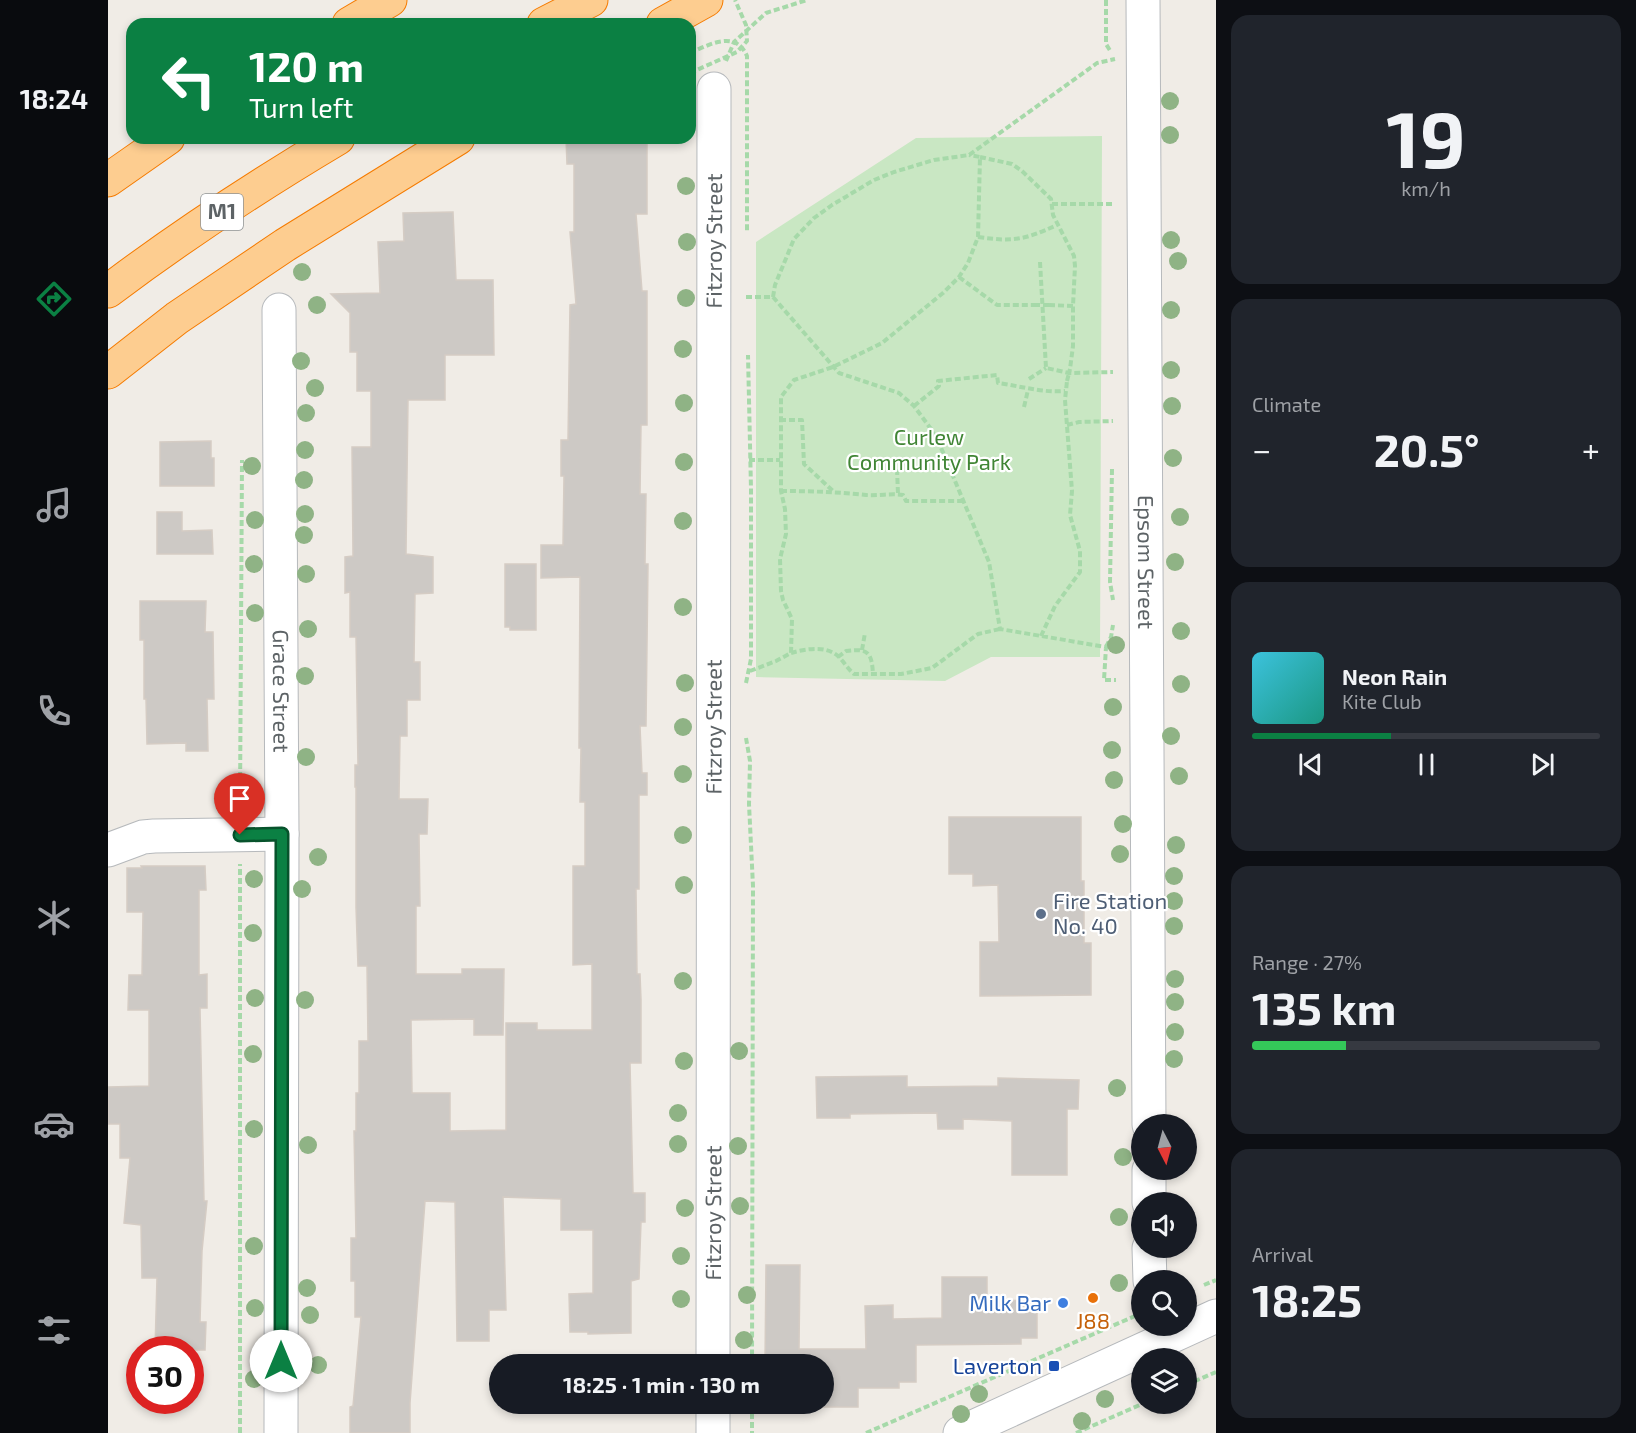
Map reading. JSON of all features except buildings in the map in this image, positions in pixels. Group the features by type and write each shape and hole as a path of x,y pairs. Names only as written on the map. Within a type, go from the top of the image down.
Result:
{"highway":[{"path":"360,18 390,0"},
{"path":"556,18 591,0"},
{"path":"674,18 706,0"},
{"path":"108,159 136,144"},
{"path":"108,180 159,144"},
{"name":"M1","path":"108,291 155,256 328,144"},
{"path":"108,372 177,318 285,245 448,144"}],"street":[{"name":"Epsom Street","path":"1143,0 1149,1114"},
{"name":"Fitzroy Street","path":"702,81 713,1354"},
{"name":"Grace Street","path":"279,310 282,834 281,1433"},
{"path":"108,850 143,837 282,834"},
{"path":"1197,1322 1216,1316"},
{"path":"960,1433 1151,1336"},
{"path":"713,1414 713,1433"}],"path":[{"path":"702,81 747,41 746,25 735,0"},
{"path":"702,81 734,42 766,13 807,0"},
{"path":"1106,0 1106,8"},
{"path":"696,51 725,40 738,44 747,56 747,240"},
{"path":"969,155 1097,63 1115,59"},
{"path":"773,297 775,285 794,239 814,218 874,180 894,172 934,160 969,155 1012,164 1047,193 1057,225 1074,256 1076,280 1073,306 1073,346 1065,391 1072,491 1070,515 1080,551 1080,572 1055,606 1041,636"},
{"path":"791,653 792,620 781,591 780,560 786,534 786,519 780,491 781,397 794,380 833,367 882,343 944,293 960,277 978,237 980,158"},
{"path":"1052,204 1115,204"},
{"path":"978,237 1020,240 1057,225"},
{"path":"1040,262 1046,368"},
{"path":"960,277 997,305 1073,306"},
{"path":"746,287 746,308"},
{"path":"746,297 773,297 839,373 899,393 914,406 942,450 989,562 1000,629"},
{"path":"745,689 749,671 751,534 748,353"},
{"path":"1029,379 1046,368 1069,373 1113,372"},
{"path":"914,406 939,386 938,381 997,375 998,382 1028,390 1065,391"},
{"path":"1024,407 1028,390"},
{"path":"780,420 802,420 804,464 834,492"},
{"path":"1067,425 1079,422 1113,421"},
{"path":"240,1433 242,460"},
{"path":"749,460 780,460"},
{"path":"897,470 898,494"},
{"path":"780,491 855,492 864,495 898,494 903,495 906,501 962,501"},
{"path":"749,671 776,662 791,653 806,649 822,649 838,657 854,674 918,672 932,668 978,634 1000,629 1106,647 1104,680 1147,680"},
{"path":"862,650 866,633"},
{"path":"838,657 846,651 862,650 869,653 873,662 873,675"},
{"path":"745,729 750,761 749,804 753,886 752,1354"},
{"path":"866,1433 1131,1318"},
{"path":"1197,1380 1216,1372"},
{"path":"1076,1433 1131,1409"},
{"path":"752,1414 752,1433"}],"green space":[{"name":"Curlew Community Park","path":"1102,136 1100,657 991,657 945,681 756,677 756,242 916,138"}],"place":[{"name":"Fire Station No. 40","path":"1041,914"},
{"name":"J88","path":"1093,1298"},
{"name":"Milk Bar","path":"1063,1303"},
{"name":"Laverton","path":"1054,1366"}],"route":[{"path":"240,835 282,834 281,1361"}]}
